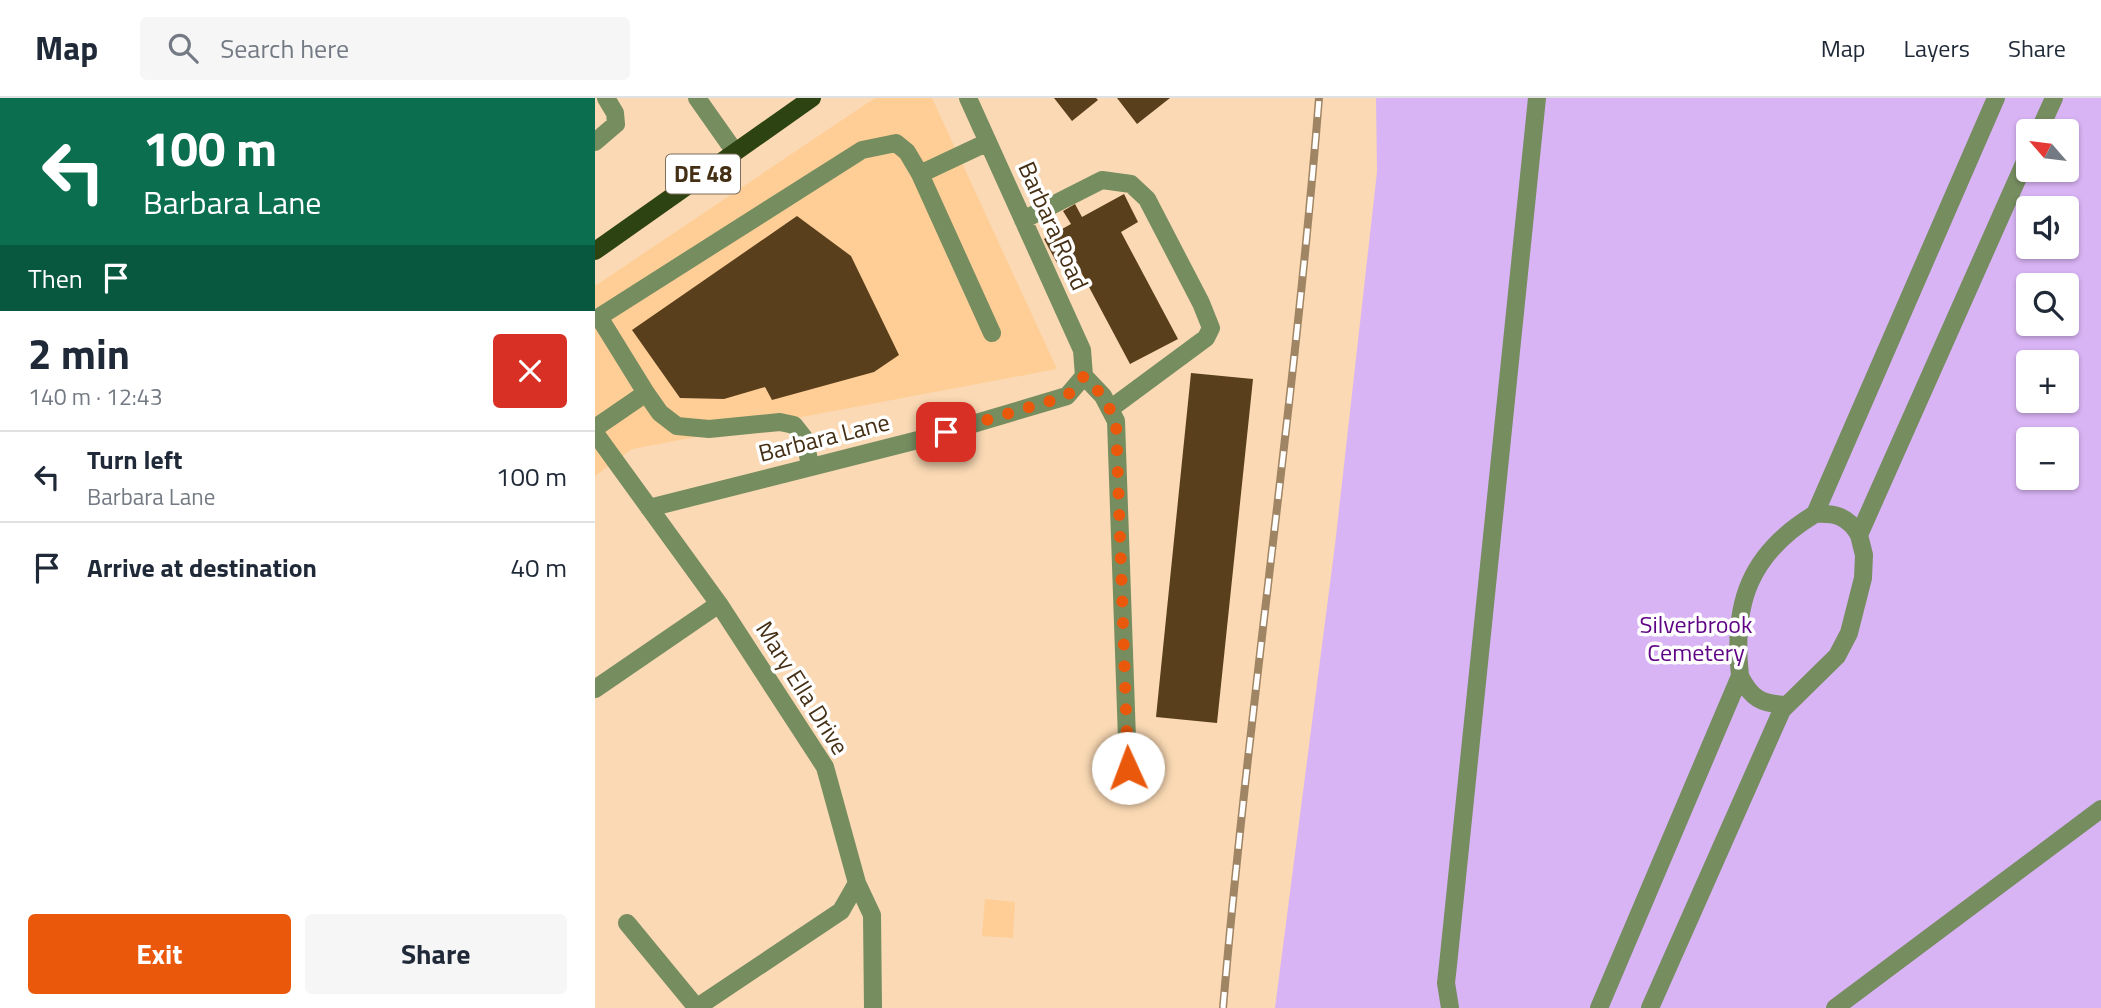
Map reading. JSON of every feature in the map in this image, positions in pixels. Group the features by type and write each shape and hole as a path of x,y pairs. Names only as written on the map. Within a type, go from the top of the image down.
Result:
{"main road":[{"name":"DE 48","path":"595,251 812,98"}],"street":[{"path":"595,142 616,124 615,113 606,98"},
{"path":"697,98 735,152"},
{"name":"Barbara Road","path":"968,98 1081,350 1084,376"},
{"path":"1450,1008 1446,983 1447,965 1537,98"},
{"path":"1599,1008 1740,676 1738,622 1744,596 1758,565 1775,544 1815,514 1996,98"},
{"path":"2044,119 2053,98"},
{"path":"920,174 988,142"},
{"path":"810,467 805,439 794,425 780,422 709,429 677,426 660,414 599,317 862,150 895,143 907,152 920,174 992,333"},
{"path":"1023,220 1102,180 1131,184 1147,199 1201,303 1211,328 1206,338 1110,409"},
{"path":"1859,535 2016,182"},
{"path":"1084,376 1103,396 1116,421 1128,768"},
{"name":"Barbara Lane","path":"649,508 922,439 1067,396 1084,376"},
{"path":"595,430 646,393"},
{"name":"Mary Ella Drive","path":"595,430 719,604 825,767 857,883 872,915 873,1008"},
{"path":"1650,1008 1786,705 1836,656 1849,633 1863,578 1864,555 1859,535 1853,524 1842,517 1831,513 1815,514"},
{"path":"595,688 719,604"},
{"path":"1740,676 1755,698 1767,704 1786,705"},
{"path":"1835,1008 2101,809"},
{"path":"627,923 697,1008 841,911 857,883"}],"shaded area":[{"path":"875,98 932,98 1057,369 632,449 595,476 595,286"},
{"path":"985,899 1015,902 1013,938 982,936"}],"green space":[{"name":"Silverbrook Cemetery","path":"1376,98 2101,98 2101,1008 1275,1008 1335,545 1377,172"}],"building":[{"path":"1054,98 1096,98 1098,100 1072,121"},
{"path":"1117,98 1170,98 1137,124"},
{"path":"1124,194 1138,222 1121,232 1178,339 1130,364 1073,257 1058,265 1044,239 1071,224 1063,211 1075,204 1082,217"},
{"path":"797,216 851,256 899,355 874,372 772,400 765,387 724,399 680,398 632,330"},
{"path":"1191,373 1253,379 1217,723 1156,717"}],"railway":[{"path":"1223,1008 1298,326 1319,98"}],"route":[{"path":"946,432 1067,396 1084,376 1103,396 1116,421 1128,768"}]}
